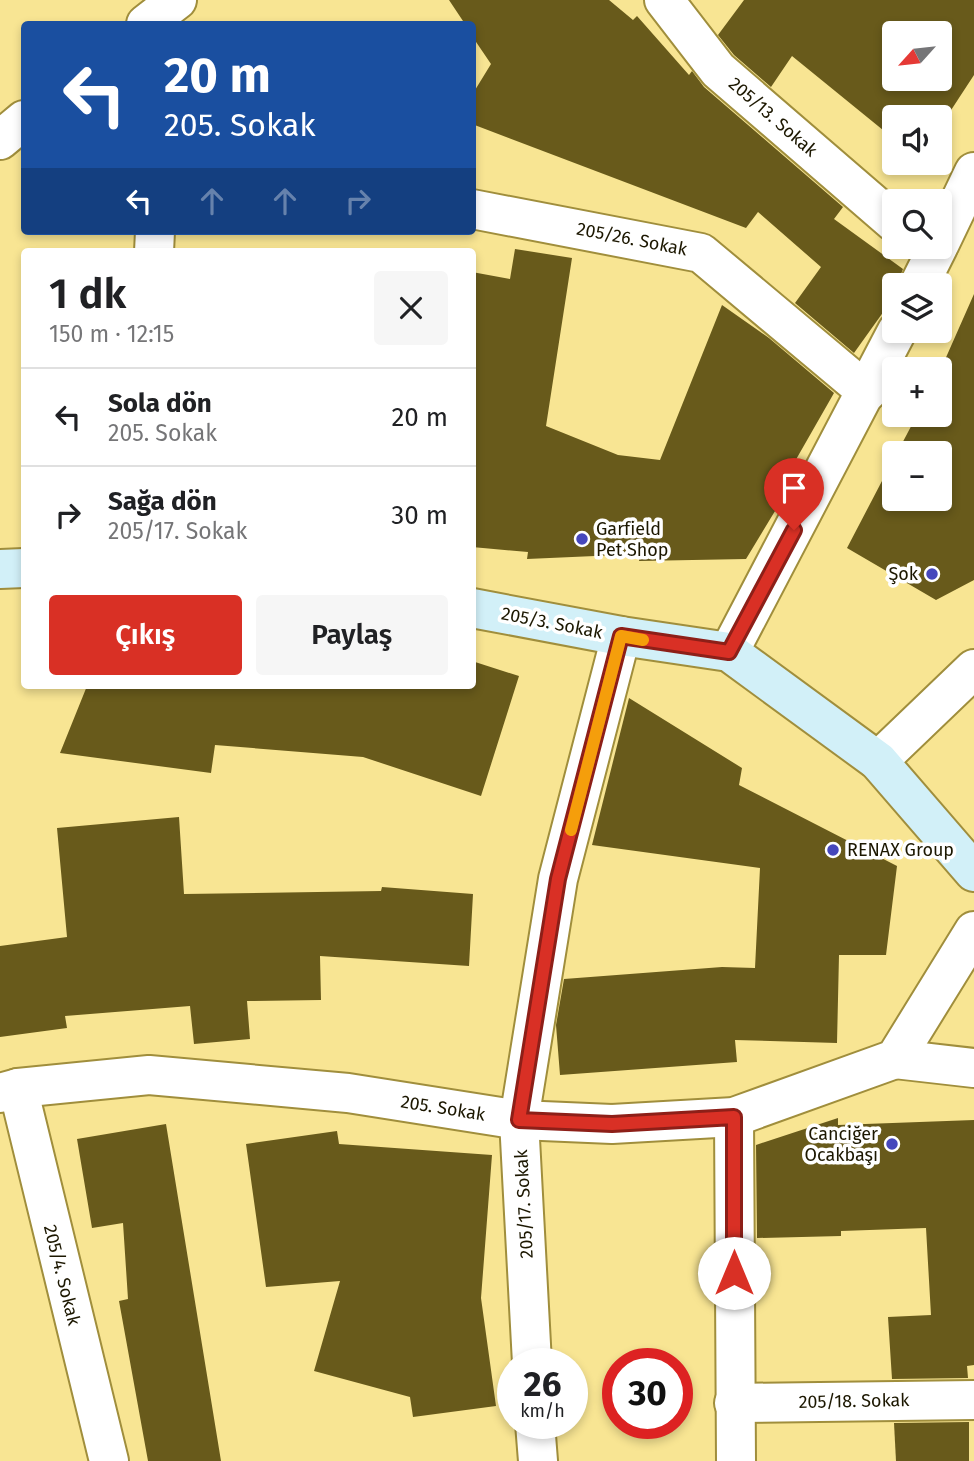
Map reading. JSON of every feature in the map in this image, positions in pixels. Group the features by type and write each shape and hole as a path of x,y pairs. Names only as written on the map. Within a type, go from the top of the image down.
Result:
{"main road":[{"path":"0,569 21,568"},
{"name":"205/3. Sokak","path":"476,609 621,636 729,652"},
{"path":"729,652 878,761 974,872"}],"street":[{"name":"205/13. Sokak","path":"664,0 718,70 882,212"},
{"path":"0,140 21,122"},
{"path":"952,214 974,172"},
{"name":"205/26. Sokak","path":"476,210 701,253 867,392"},
{"path":"729,652 891,343"},
{"name":"205/17. Sokak","path":"531,1348 519,1120 558,879 621,636"},
{"path":"878,761 974,669"},
{"path":"974,931 895,1059 974,1068"},
{"name":"205. Sokak","path":"9,1090 149,1075 348,1093 519,1120 612,1124 734,1117 895,1059"},
{"name":"205/4. Sokak","path":"9,1090 109,1461"},
{"path":"734,1117 736,1461"},
{"name":"205/18. Sokak","path":"734,1403 974,1400"},
{"path":"536,1439 537,1461"}],"building":[{"path":"449,0 609,0 633,20 637,16 689,75 692,71 704,87 843,207 834,219 882,254 882,259 889,259 903,269 902,273 882,273 882,314 854,353 795,303 821,267 758,212 746,228 476,126 476,88 491,64 476,42 476,21 463,21"},
{"path":"744,0 974,0 974,75 952,109 952,105 882,105 882,129 792,56 771,87 734,55 718,35"},
{"path":"515,249 572,258 546,426 618,455 660,460 722,305 769,338 834,393 786,477 795,478 746,559 639,561 640,554 527,559 528,552 476,547 476,273 510,279"},
{"path":"974,294 974,580 936,600 847,548 882,481 882,511 952,511 952,441 903,441 911,427 952,427 952,357 946,357"},
{"path":"476,662 519,676 481,796 363,757 215,745 211,773 60,753 86,689 476,689"},
{"path":"629,698 742,768 739,785 897,866 886,955 839,955 837,1043 735,1040 737,1062 560,1075 556,1025 564,979 722,967 755,968 760,868 592,845"},
{"path":"179,817 184,894 381,891 382,887 473,894 469,966 320,956 321,1000 247,1001 250,1039 194,1044 190,1006 65,1016 67,1028 0,1037 0,946 67,937 57,828"},
{"path":"838,1118 838,1125 974,1120 974,1365 967,1366 968,1378 892,1379 888,1317 931,1315 926,1228 841,1231 841,1236 757,1238 756,1145"},
{"path":"166,1124 221,1461 148,1461 119,1301 128,1299 123,1223 92,1228 77,1139"},
{"path":"337,1131 339,1144 492,1155 481,1298 496,1406 413,1417 410,1397 314,1371 340,1281 266,1287 246,1144"},
{"path":"969,1422 969,1461 896,1461 894,1423"}],"slow traffic":[{"path":"571,830 621,636 643,640"}],"place":[{"name":"Garfield Pet Shop","path":"582,539"},
{"name":"Şok","path":"932,574"},
{"name":"RENAX Group","path":"833,850"},
{"name":"Canciğer Ocakbaşı","path":"892,1144"}],"route":[{"path":"734,1273 734,1117 612,1124 519,1120 558,879 621,636 729,652 794,530"}]}
